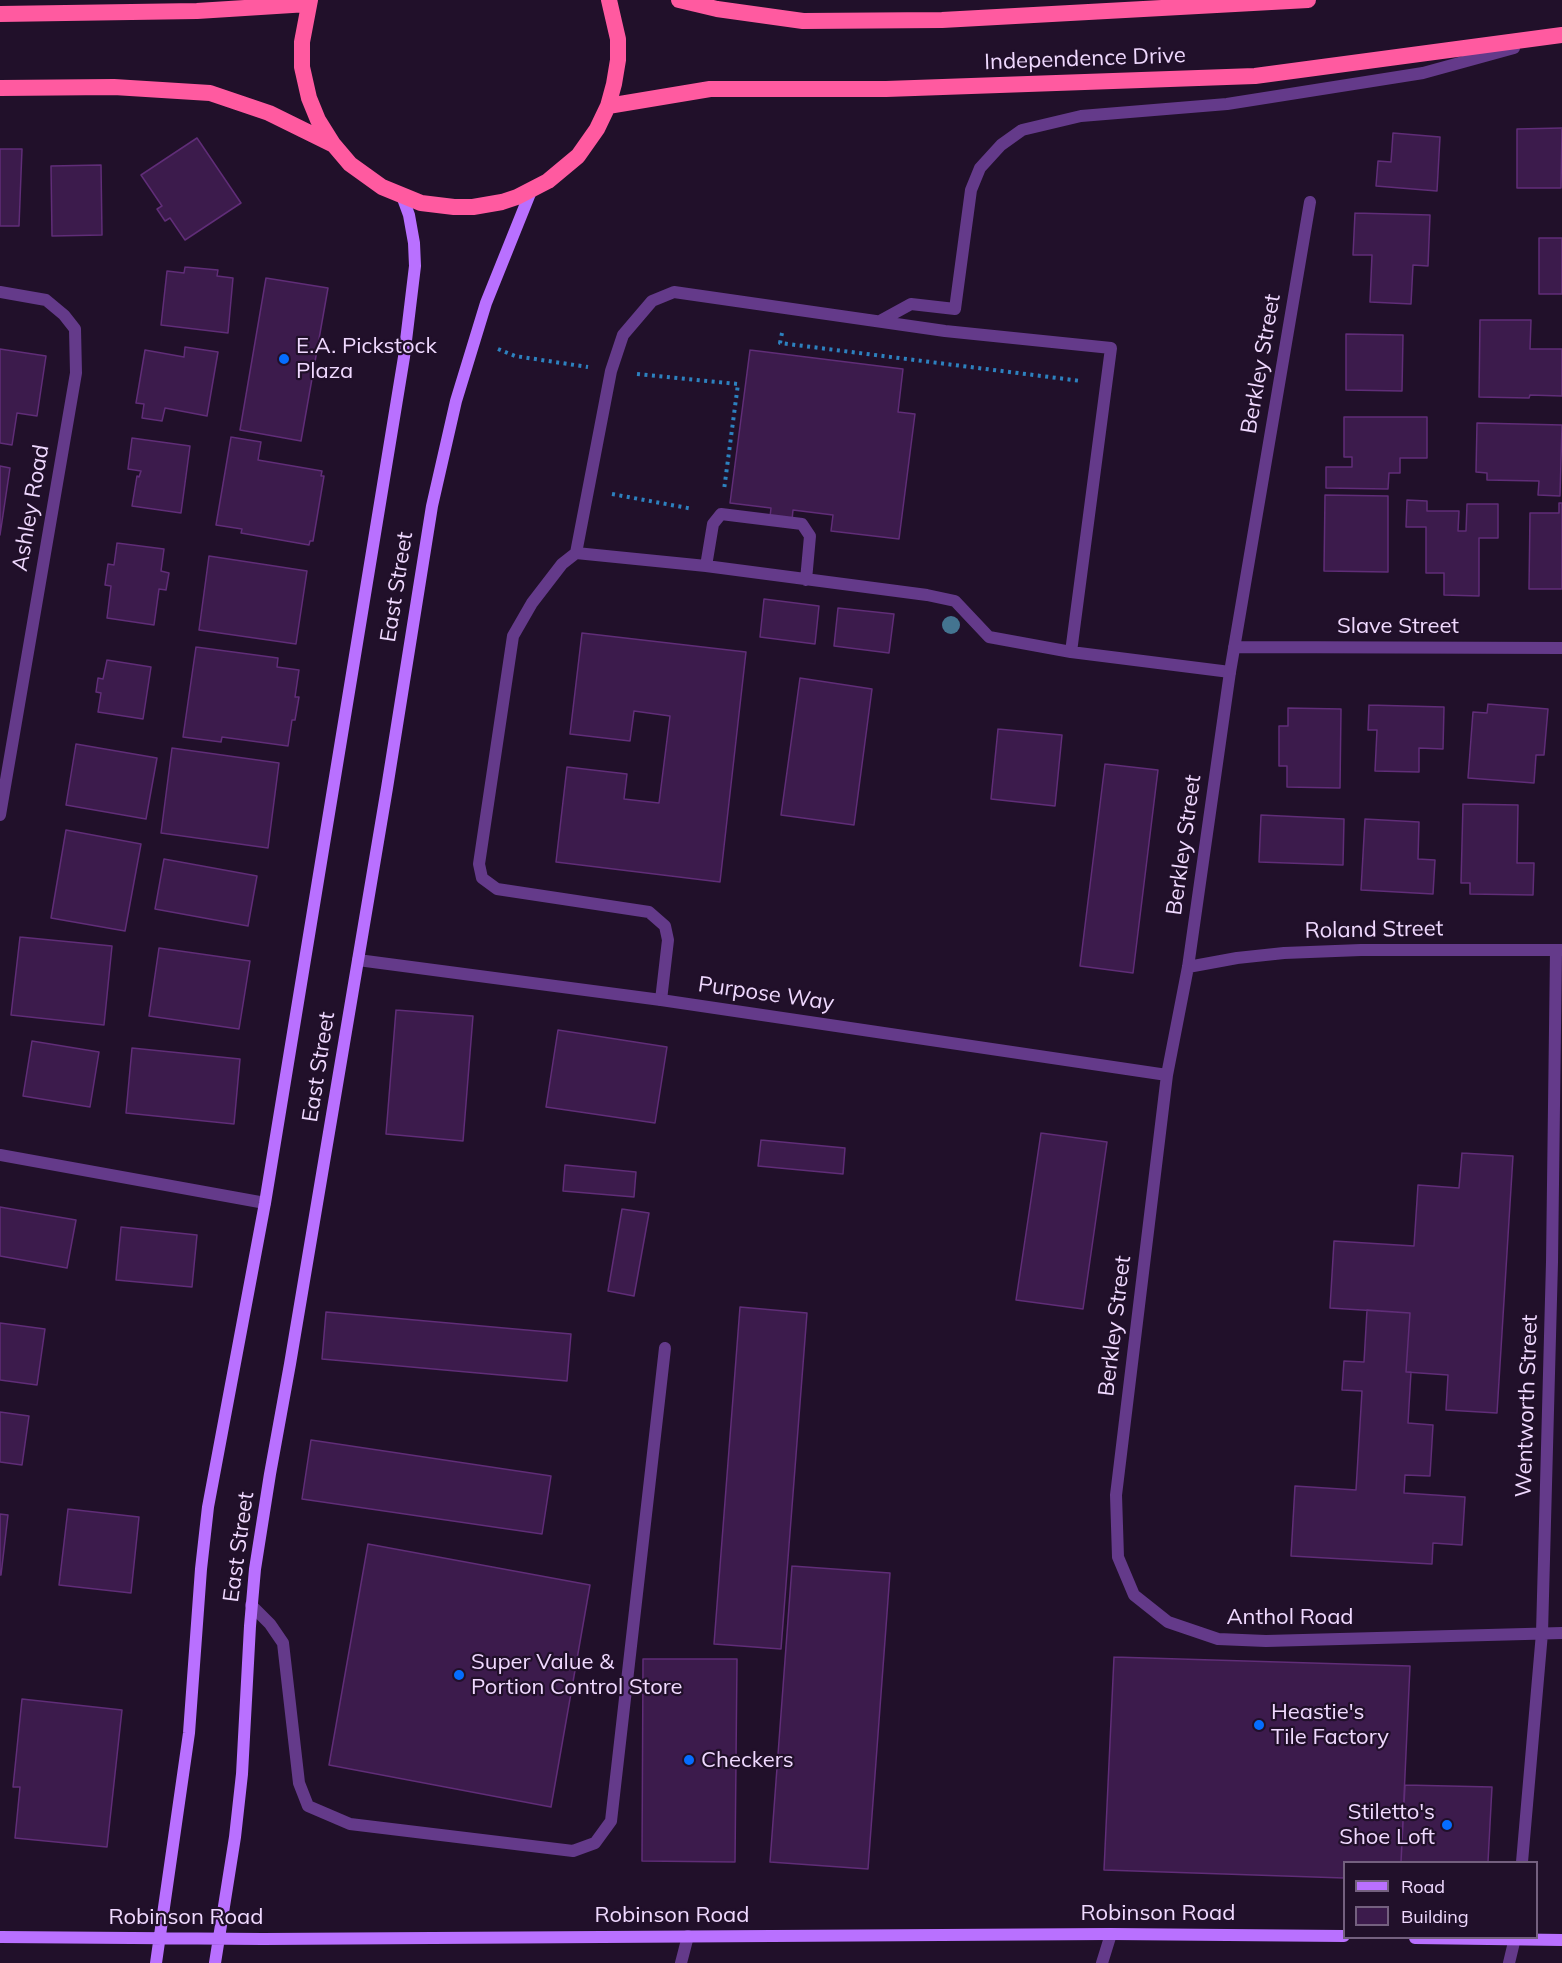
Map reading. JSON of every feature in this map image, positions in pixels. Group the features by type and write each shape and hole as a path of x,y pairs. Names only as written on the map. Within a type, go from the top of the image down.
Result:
{"highway":[{"path":"0,14 197,11 309,2 302,42 302,67 309,98 318,120 333,144 350,164 371,181 402,196 433,205 473,207 502,202 531,191 563,170 578,156 597,129 608,105 618,60 618,39 609,0"},
{"name":"Independence Drive","path":"679,0 717,9 803,21 942,20 1308,0"},
{"name":"Independence Drive","path":"608,105 710,89 885,89 1255,76 1560,35"},
{"path":"0,88 114,87 210,93 269,113 333,144"}],"main road":[{"name":"East Street","path":"215,1963 235,1837 242,1774 251,1605 270,1474 358,960 432,506 456,401 475,340 499,270 531,191"},
{"name":"East Street","path":"156,1963 189,1733 208,1507 265,1203 404,357 415,266 409,215 402,196"},
{"name":"Robinson Road","path":"0,1937 219,1939 1111,1934 1343,1936"},
{"path":"1538,1939 1562,1940"}],"street":[{"path":"880,321 911,304 954,309 971,190 980,168 1001,145 1022,130 1081,116 1227,104 1423,73 1560,35"},
{"name":"Berkley Street","path":"1116,1495 1167,1075 1188,967 1230,672 1310,202"},
{"name":"Ashley Road","path":"0,292 45,300 64,315 75,329 76,373 0,815"},
{"path":"661,1000 668,940 665,926 650,912 497,889 482,878 479,864 513,636 532,603 562,564 576,553 612,371 623,335 652,301 674,292 945,331 1112,348 1105,385 1071,652"},
{"path":"706,566 713,524 721,514 802,524 810,536 806,580"},
{"path":"576,553 706,566 927,595 955,601 989,637 1071,652 1230,672"},
{"name":"Slave Street","path":"1234,647 1562,648"},
{"name":"Roland Street","path":"1188,967 1237,957 1284,953 1372,950 1559,950"},
{"name":"Wentworth Street","path":"1522,1861 1542,1633 1559,950"},
{"name":"Purpose Way","path":"358,960 661,1000 1167,1075"},
{"path":"0,1155 265,1203"},
{"path":"251,1605 270,1624 283,1643 299,1783 308,1806 350,1824 573,1851 595,1843 611,1821 665,1348"},
{"name":"Anthol Road","path":"1116,1495 1118,1557 1134,1595 1168,1622 1218,1639 1266,1641 1562,1633"},
{"path":"1102,1963 1111,1934"},
{"path":"681,1963 688,1936"},
{"path":"1509,1963 1515,1939"}],"path":[{"path":"786,308 780,343 1105,385"},
{"path":"475,340 515,356 612,371 738,384 721,514 588,490"}],"building":[{"path":"1562,128 1561,188 1517,188 1517,129"},
{"path":"1393,133 1440,137 1437,191 1376,186 1378,161 1391,162"},
{"path":"197,138 241,203 185,240 170,218 165,221 157,209 162,206 141,175"},
{"path":"0,149 22,149 19,226 0,226"},
{"path":"101,165 102,235 52,236 51,166"},
{"path":"1355,213 1430,215 1428,266 1413,265 1411,304 1370,302 1372,255 1353,255"},
{"path":"1539,238 1562,238 1562,294 1539,294"},
{"path":"185,267 218,270 217,276 233,278 228,333 161,325 167,271 184,273"},
{"name":"E.A. Pickstock Plaza","path":"266,278 328,288 301,441 240,430"},
{"path":"1480,320 1531,320 1530,349 1562,349 1562,396 1479,397"},
{"path":"1346,334 1403,335 1402,391 1346,390"},
{"path":"185,347 218,352 207,416 165,408 162,421 142,418 144,404 136,403 145,350 184,357"},
{"path":"0,349 46,356 37,416 17,413 12,445 0,443"},
{"path":"750,350 903,369 898,412 915,414 899,539 831,531 833,515 793,510 792,520 770,517 771,508 730,503"},
{"path":"1344,417 1427,417 1427,458 1400,458 1400,473 1389,473 1388,489 1326,488 1326,467 1352,467 1352,457 1344,457"},
{"path":"1477,423 1562,425 1560,496 1538,495 1539,481 1487,480 1487,473 1476,472"},
{"path":"231,437 261,442 258,460 322,471 321,476 324,476 313,541 310,541 309,545 241,533 242,529 216,525"},
{"path":"132,438 190,446 181,513 132,506 137,476 139,477 141,471 128,469"},
{"path":"0,466 10,468 0,535"},
{"path":"1325,495 1388,496 1388,572 1324,571"},
{"path":"1407,500 1427,501 1427,511 1459,511 1458,531 1466,531 1467,504 1498,504 1498,538 1479,538 1479,596 1444,595 1444,573 1426,573 1426,527 1406,527"},
{"path":"1559,503 1562,503 1562,589 1529,589 1530,513 1559,513"},
{"path":"117,543 164,549 161,571 169,573 166,590 159,589 154,625 107,618 111,586 105,585 108,564 114,565"},
{"path":"209,556 307,571 296,644 199,630"},
{"path":"764,599 819,606 815,644 760,637"},
{"path":"838,608 894,614 889,653 834,646"},
{"path":"582,633 746,652 720,882 556,862 567,767 627,774 624,799 659,803 670,716 634,711 630,741 570,734"},
{"path":"196,647 278,658 277,667 299,670 295,697 299,697 288,746 222,737 221,742 183,737"},
{"path":"107,660 151,667 143,719 98,712 101,693 96,692 98,678 103,679"},
{"path":"800,678 872,689 854,825 781,815"},
{"path":"1488,704 1548,709 1544,755 1536,755 1534,783 1468,778 1473,712 1487,713"},
{"path":"1369,705 1444,707 1443,749 1419,748 1419,772 1375,771 1377,730 1368,730"},
{"path":"1288,708 1341,709 1340,788 1287,787 1287,766 1279,766 1279,726 1288,726"},
{"path":"998,729 1062,735 1055,806 991,799"},
{"path":"76,744 157,758 146,819 66,805"},
{"path":"172,748 279,763 268,848 161,833"},
{"path":"1105,764 1158,770 1133,973 1080,966"},
{"path":"1463,804 1518,805 1517,863 1534,863 1533,895 1470,894 1470,883 1461,883"},
{"path":"1261,815 1344,819 1343,865 1259,862"},
{"path":"1365,819 1419,822 1418,859 1435,860 1433,894 1361,890"},
{"path":"66,830 141,844 125,931 51,918"},
{"path":"164,859 257,876 248,926 155,909"},
{"path":"20,937 112,946 104,1025 11,1015"},
{"path":"159,948 250,961 239,1029 149,1016"},
{"path":"396,1010 473,1016 463,1141 386,1134"},
{"path":"558,1030 667,1047 655,1123 546,1107"},
{"path":"32,1041 99,1052 90,1107 23,1096"},
{"path":"132,1048 240,1059 234,1124 126,1113"},
{"path":"1041,1133 1107,1142 1083,1309 1016,1300"},
{"path":"761,1140 845,1148 843,1174 758,1166"},
{"path":"1462,1153 1513,1156 1497,1413 1446,1410 1448,1375 1406,1372 1410,1313 1330,1308 1334,1241 1414,1246 1418,1185 1459,1188"},
{"path":"565,1165 636,1172 634,1197 563,1191"},
{"path":"0,1207 76,1220 67,1268 0,1256"},
{"path":"622,1209 649,1213 634,1296 608,1291"},
{"path":"121,1227 197,1235 192,1287 116,1280"},
{"path":"740,1307 807,1313 781,1649 714,1644"},
{"path":"1367,1310 1410,1313 1406,1372 1411,1372 1408,1423 1433,1425 1430,1476 1405,1475 1404,1493 1465,1497 1462,1545 1433,1543 1432,1564 1291,1556 1295,1486 1356,1490 1362,1391 1342,1390 1344,1361 1364,1362"},
{"path":"326,1312 571,1334 567,1381 322,1359"},
{"path":"0,1323 45,1329 37,1385 0,1380"},
{"path":"0,1412 29,1416 22,1465 0,1462"},
{"path":"311,1440 551,1476 542,1534 302,1499"},
{"path":"68,1509 139,1517 131,1593 59,1585"},
{"path":"0,1514 8,1515 1,1575 0,1575"},
{"name":"Super Value & Portion Control Store","path":"368,1544 590,1585 551,1807 329,1765"},
{"path":"792,1566 890,1573 868,1869 770,1862"},
{"name":"Heastie's Tile Factory","path":"1114,1657 1410,1666 1401,1861 1343,1861 1343,1878 1104,1870"},
{"name":"Checkers","path":"643,1659 737,1659 735,1862 642,1861"},
{"path":"22,1699 122,1710 107,1847 15,1838 20,1787 13,1787"},
{"name":"Stiletto's Shoe Loft","path":"1405,1785 1492,1787 1488,1861 1401,1861"}],"place":[{"name":"E.A. Pickstock Plaza","path":"284,359"},
{"name":"Super Value & Portion Control Store","path":"459,1675"},
{"name":"Heastie's Tile Factory","path":"1259,1725"},
{"name":"Checkers","path":"689,1760"},
{"name":"Stiletto's Shoe Loft","path":"1447,1825"}]}
